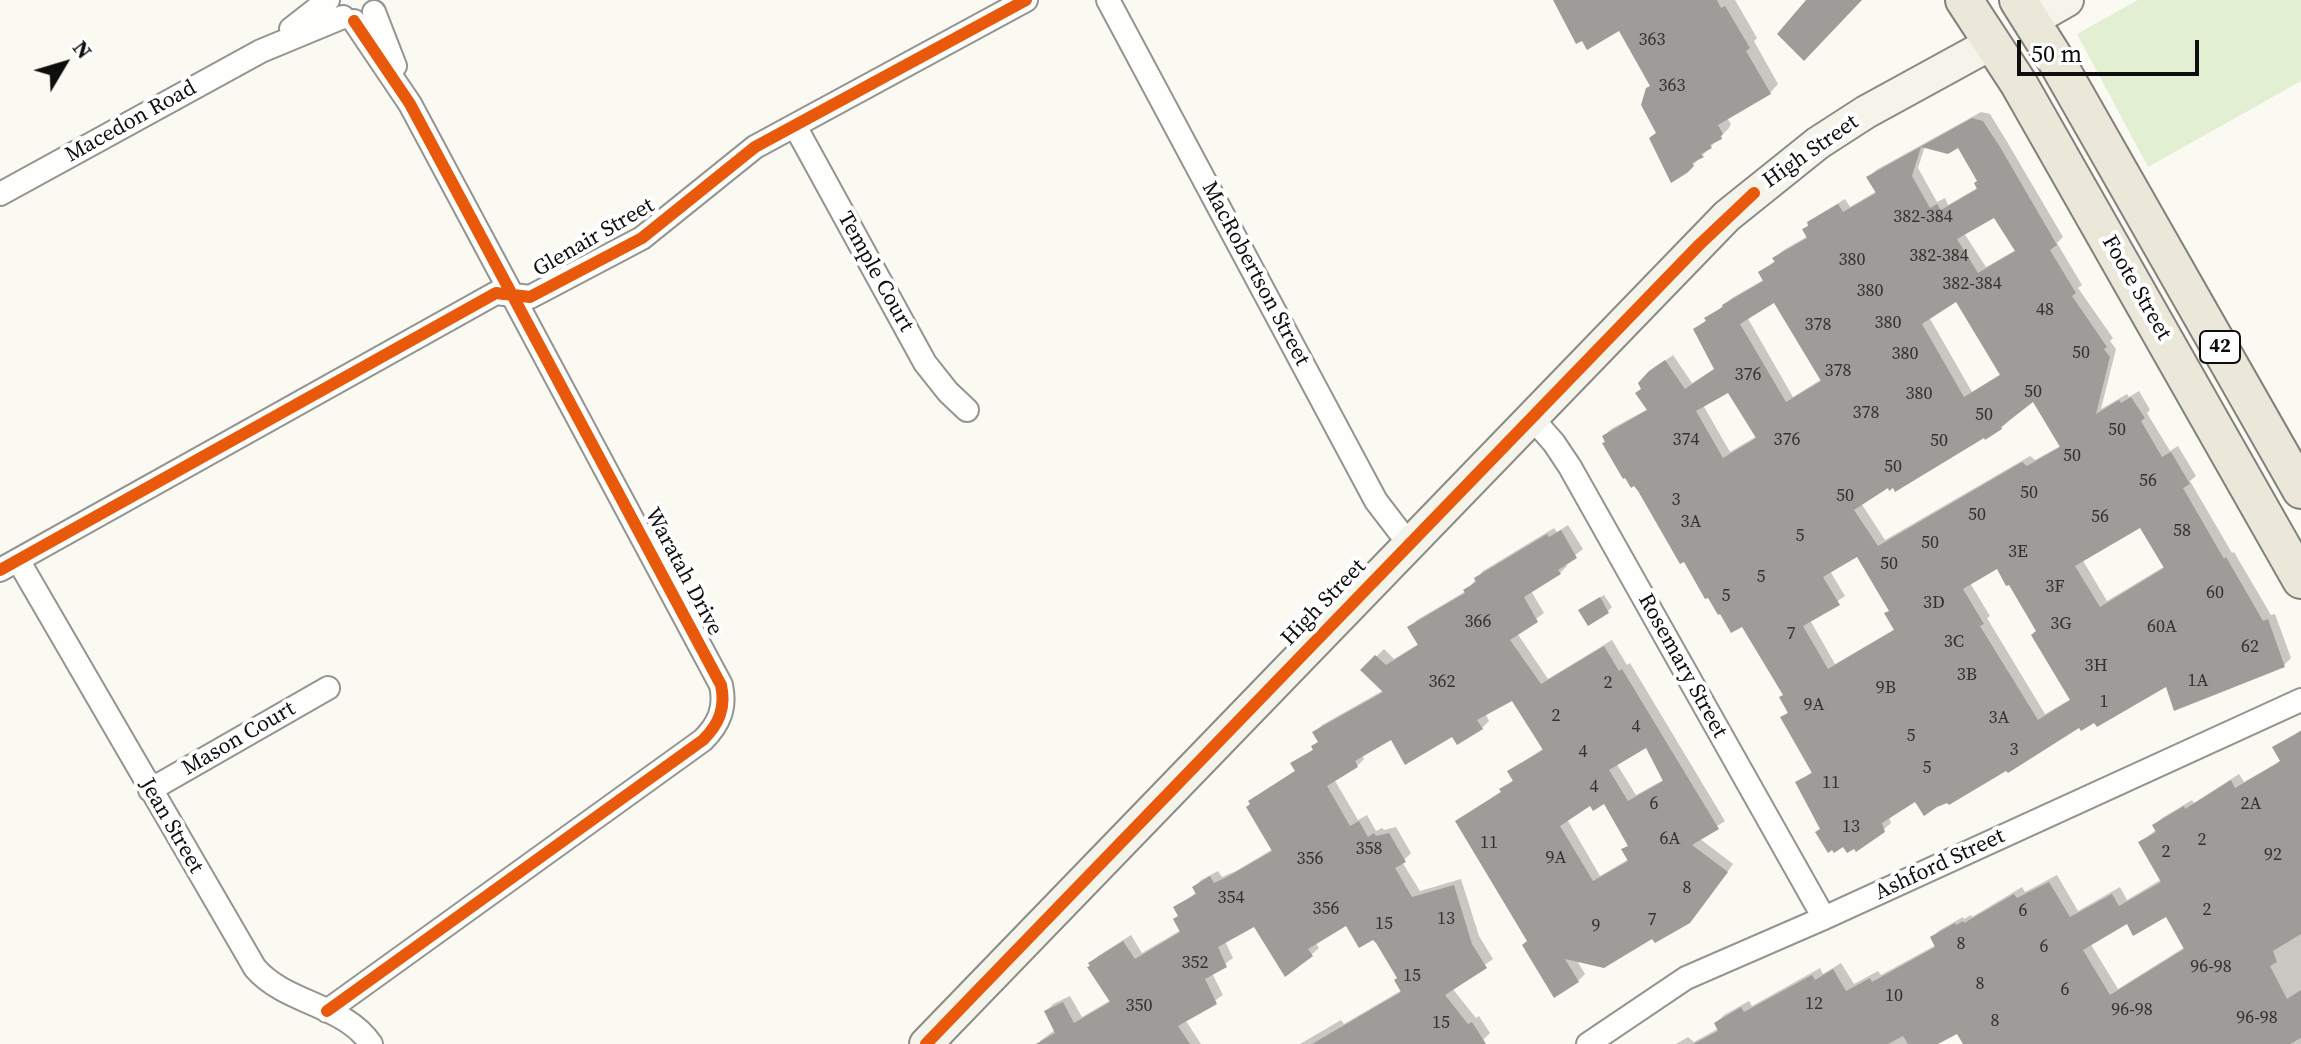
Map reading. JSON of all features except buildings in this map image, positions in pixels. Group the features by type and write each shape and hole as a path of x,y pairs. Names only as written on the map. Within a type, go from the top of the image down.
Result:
{"main road":[{"name":"Foote Street","path":"1964,0 2024,93 2301,580"},
{"name":"High Street","path":"926,1044 1727,216 1818,143 1866,112 1992,43 2025,10 2067,0"},
{"name":"Foote Street","path":"2025,10 2301,490"}],"street":[{"name":"Glenair Street","path":"9,565 496,293 530,297 642,238 741,156 1026,0"},
{"name":"MacRobertson Street","path":"1108,0 1376,501 1409,544"},
{"name":"Macedon Road","path":"0,194 261,51 352,8"},
{"name":"Waratah Drive","path":"327,1011 703,740 722,715 721,685 410,104 352,8"},
{"name":"Temple Court","path":"795,126 925,363 967,410"},
{"name":"Rosemary Street","path":"1532,418 1570,467 1824,918"},
{"name":"Jean Street","path":"9,565 150,790 255,968 276,988 356,1028 371,1044"},
{"name":"Mason Court","path":"150,790 328,688"},
{"name":"Ashford Street","path":"1588,1044 1686,978 2301,700"}],"green space":[{"path":"2138,0 2301,0 2301,81 2148,167 2077,34"}],"cycle path":[{"path":"0,570 496,293 530,297 642,238 755,147 1026,0"},
{"path":"327,1011 703,740 717,722 723,701 721,685 410,104 354,21"},
{"path":"926,1044 1699,245 1754,193"}]}
